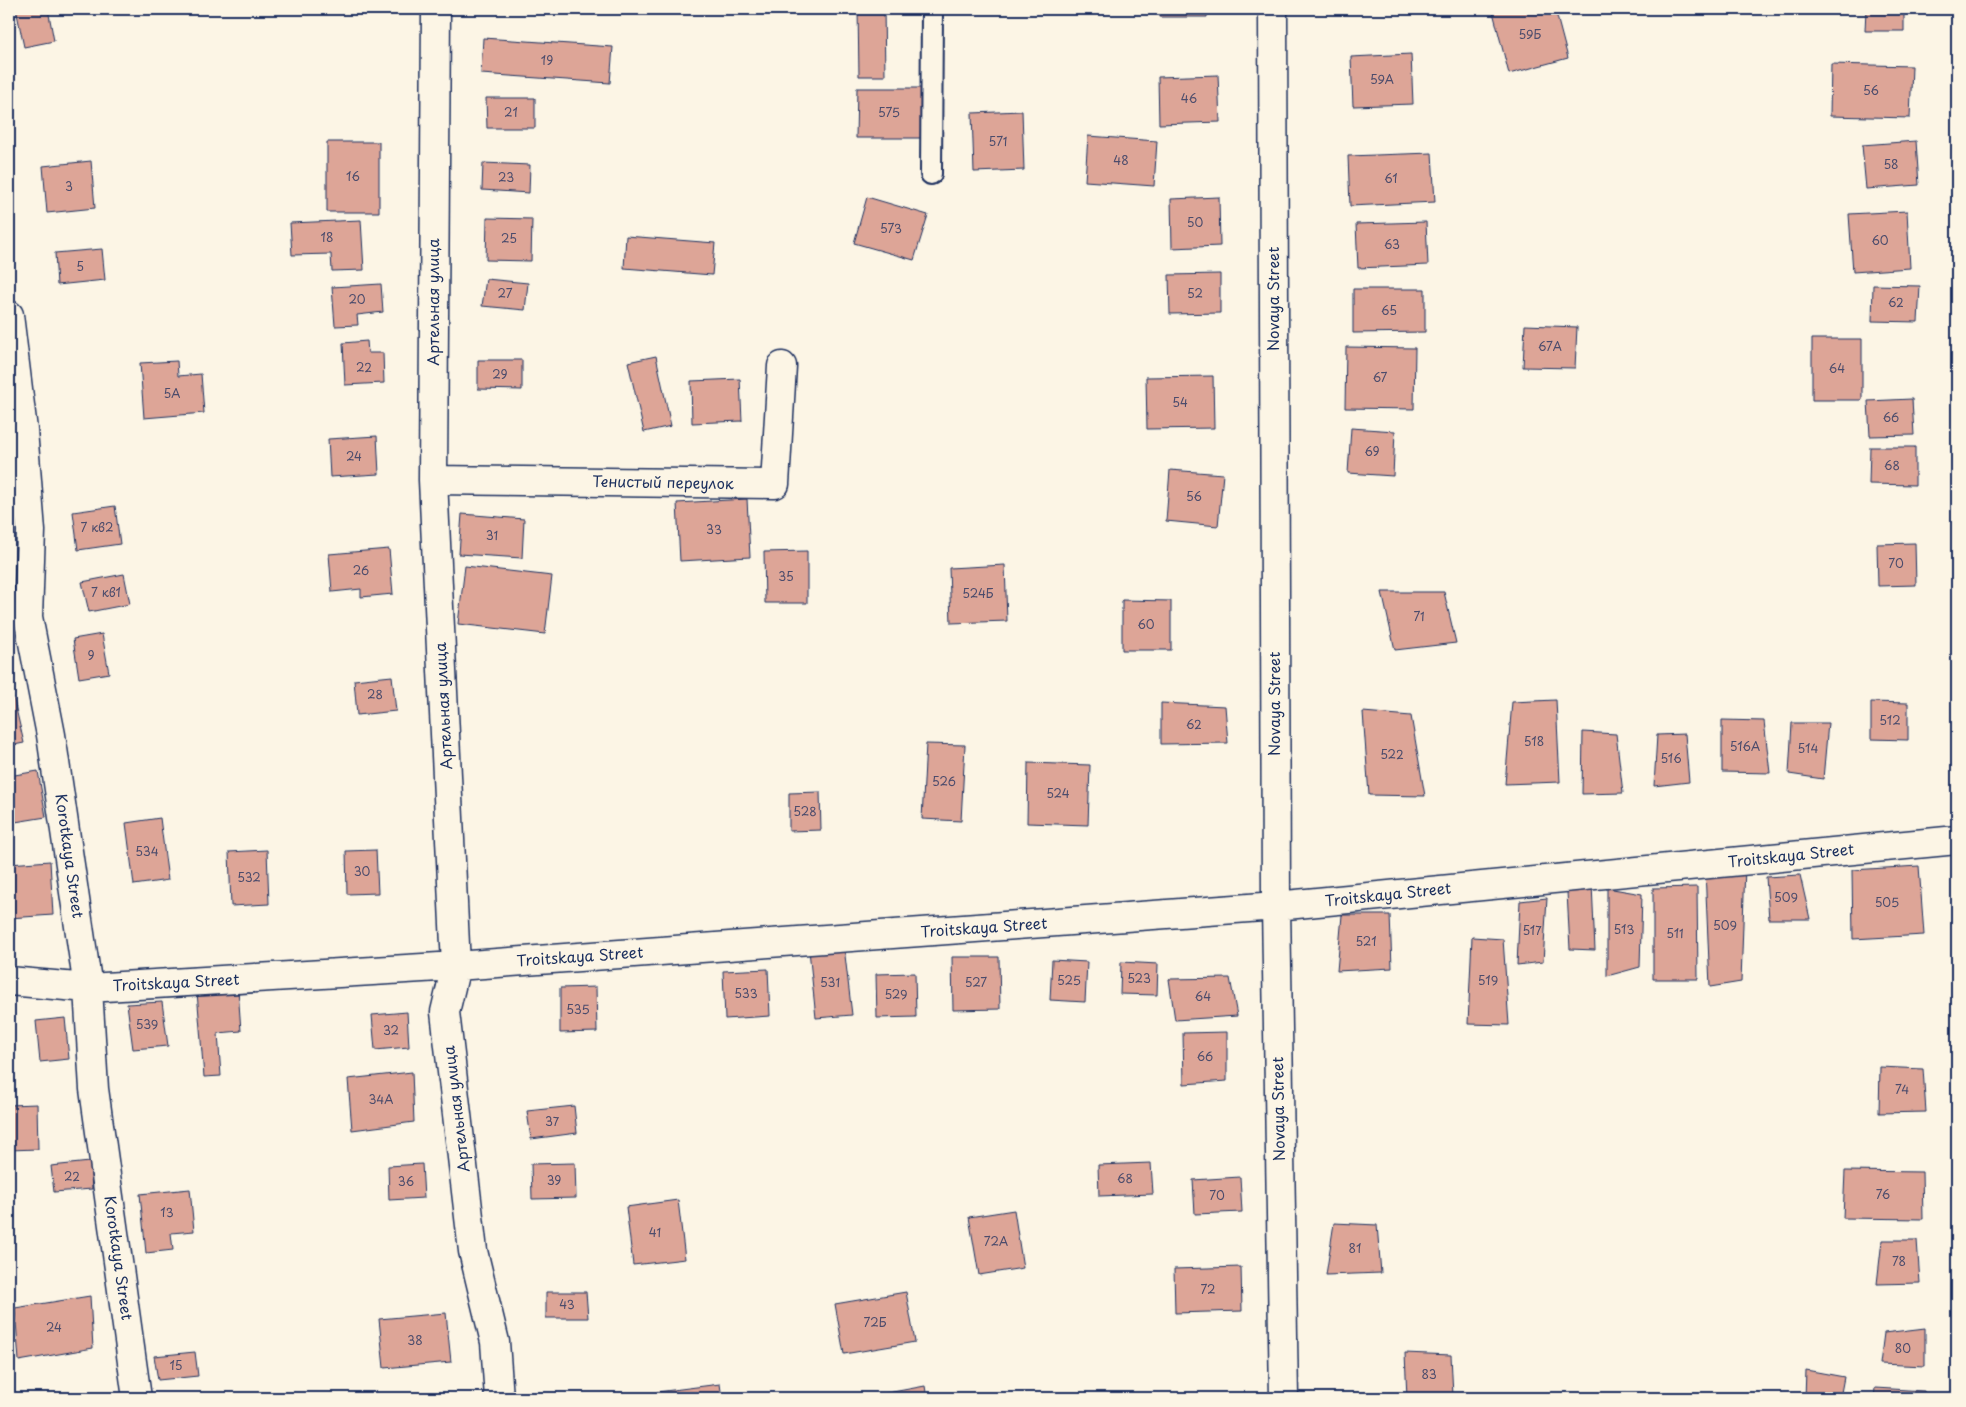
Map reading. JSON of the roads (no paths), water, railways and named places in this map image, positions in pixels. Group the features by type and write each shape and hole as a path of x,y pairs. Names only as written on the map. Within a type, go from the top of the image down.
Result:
{"street":[{"name":"Артельная улица","path":"436,9 433,480 456,966 445,1012 473,1251 495,1342 499,1398"},
{"name":"Novaya Street","path":"1273,9 1276,906 1284,1398"},
{"name":"Korotkaya Street","path":"9,315 23,430 31,531 28,616 51,735 88,988 94,1089 137,1398"},
{"name":"Тенистый переулок","path":"433,480 775,484 782,366"},
{"name":"Troitskaya Street","path":"9,981 88,988 456,966 1276,906 1957,840"}],"lane":[{"path":"931,174 932,9"}]}
